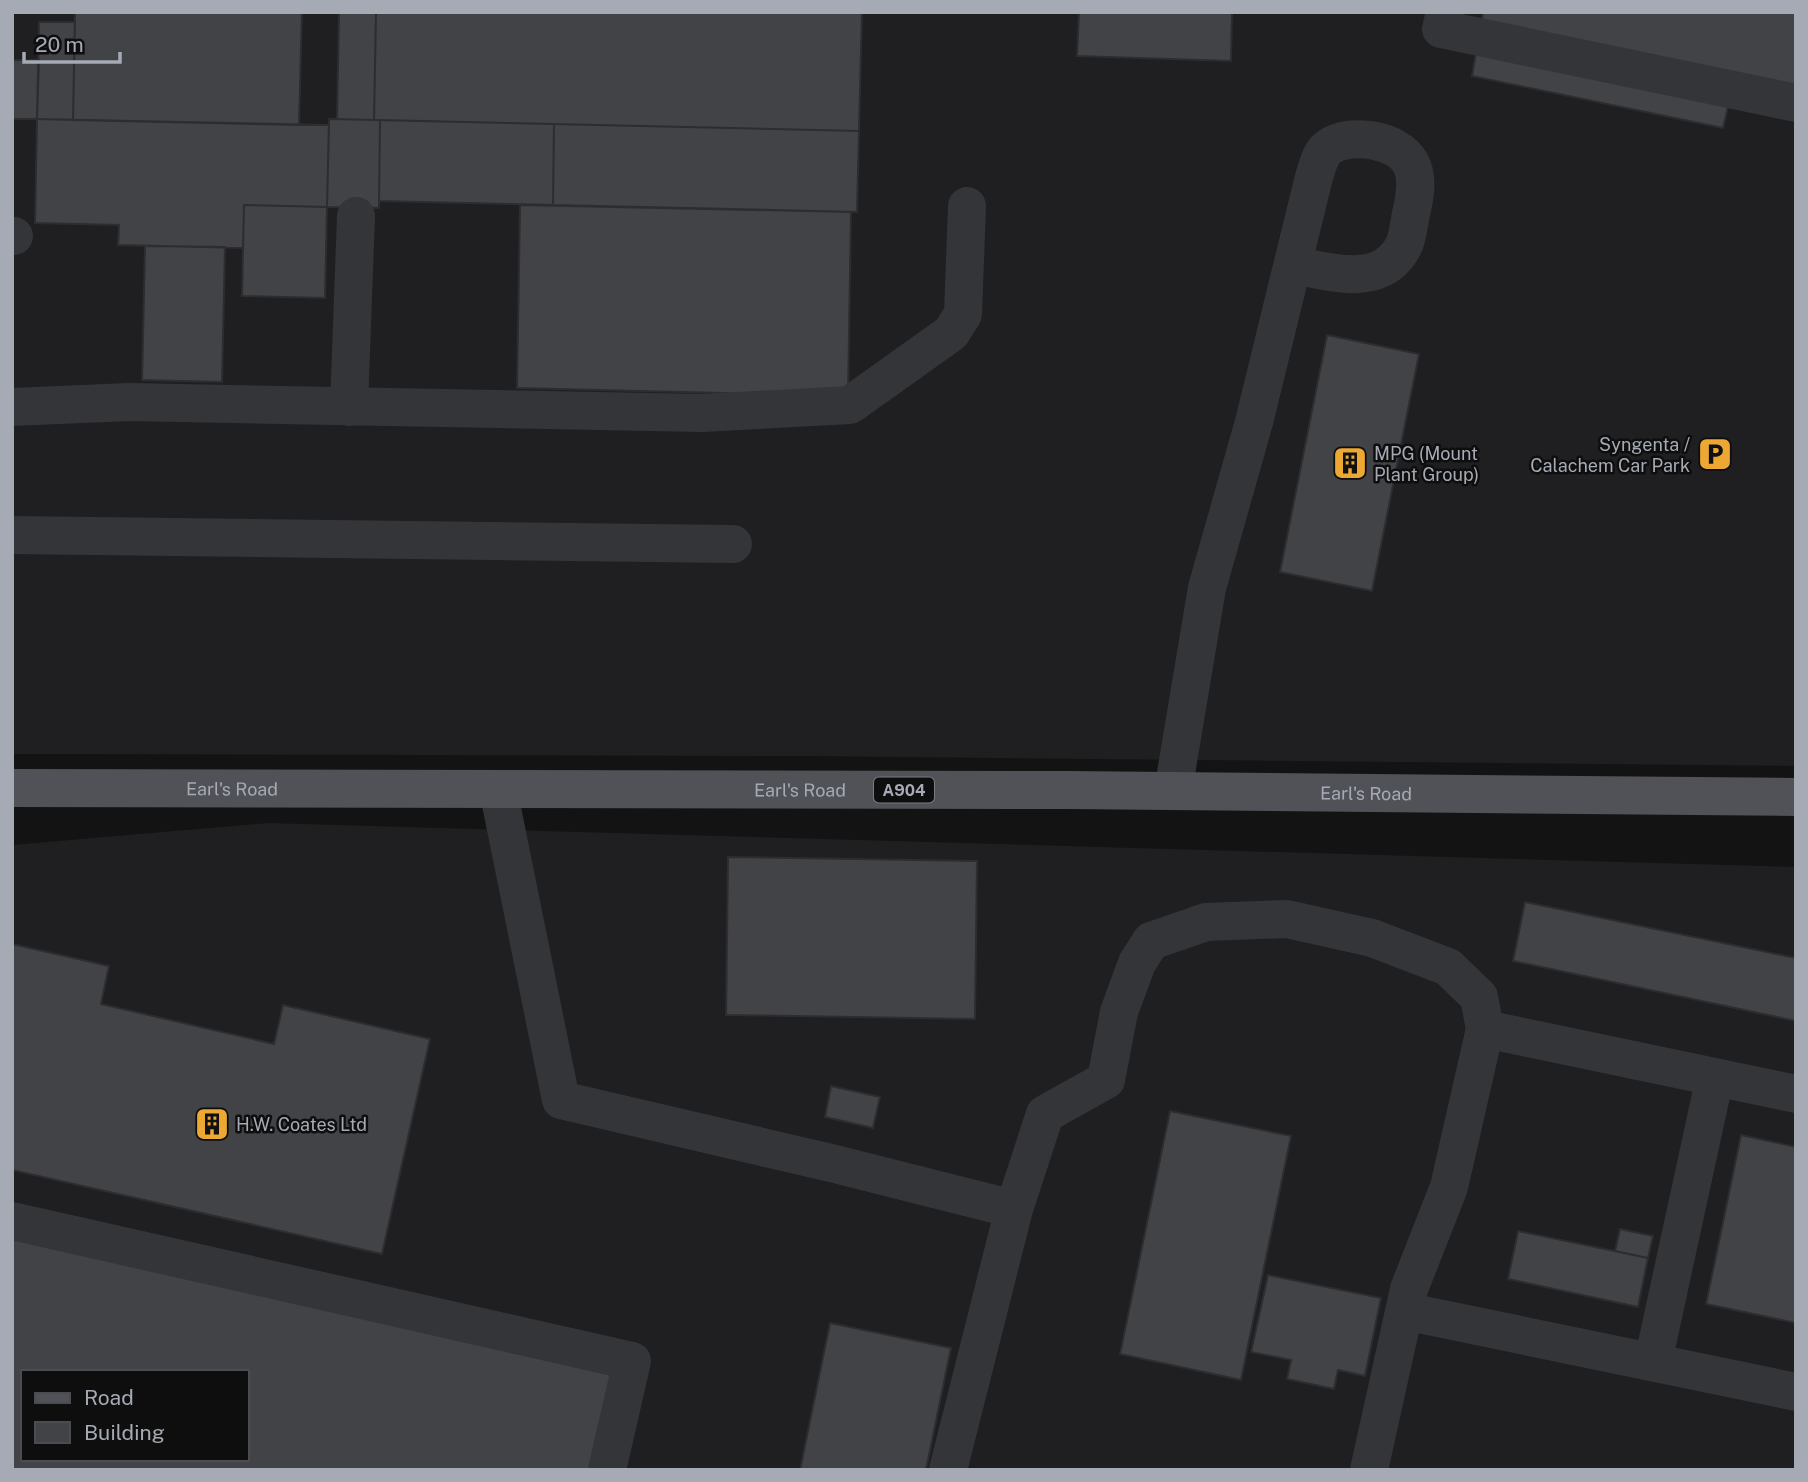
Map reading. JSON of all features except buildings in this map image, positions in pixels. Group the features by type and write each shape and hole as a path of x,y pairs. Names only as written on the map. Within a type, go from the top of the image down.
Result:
{"main road":[{"name":"Earl's Road","path":"12,788 1173,791 1796,797"}],"lane":[{"path":"1445,12 1441,29 1796,103"},
{"path":"12,407 129,402 702,413 850,405 951,333 963,314 967,206"},
{"path":"349,407 356,216"},
{"path":"1173,791 1207,588 1254,422 1293,265"},
{"path":"12,535 733,544"},
{"path":"498,789 561,1100 1014,1209"},
{"path":"948,1470 1014,1209 1045,1114 1106,1080 1119,1013 1137,963 1151,941 1206,922 1287,919 1372,938 1448,967 1479,997 1485,1029 1449,1187 1409,1289 1368,1470"},
{"path":"1485,1029 1796,1094"},
{"path":"1653,1362 1715,1077"},
{"path":"12,1221 632,1361 607,1470"},
{"path":"1404,1311 1796,1392"}],"shaded area":[{"path":"12,12 1796,12 1796,766 804,756 12,754"},
{"path":"269,823 1796,867 1796,1470 12,1470 12,845"}],"place":[{"name":"Syngenta / Calachem Car Park","path":"1715,454"},
{"name":"MPG (Mount Plant Group)","path":"1350,463"},
{"name":"H.W. Coates Ltd","path":"212,1124"}]}
